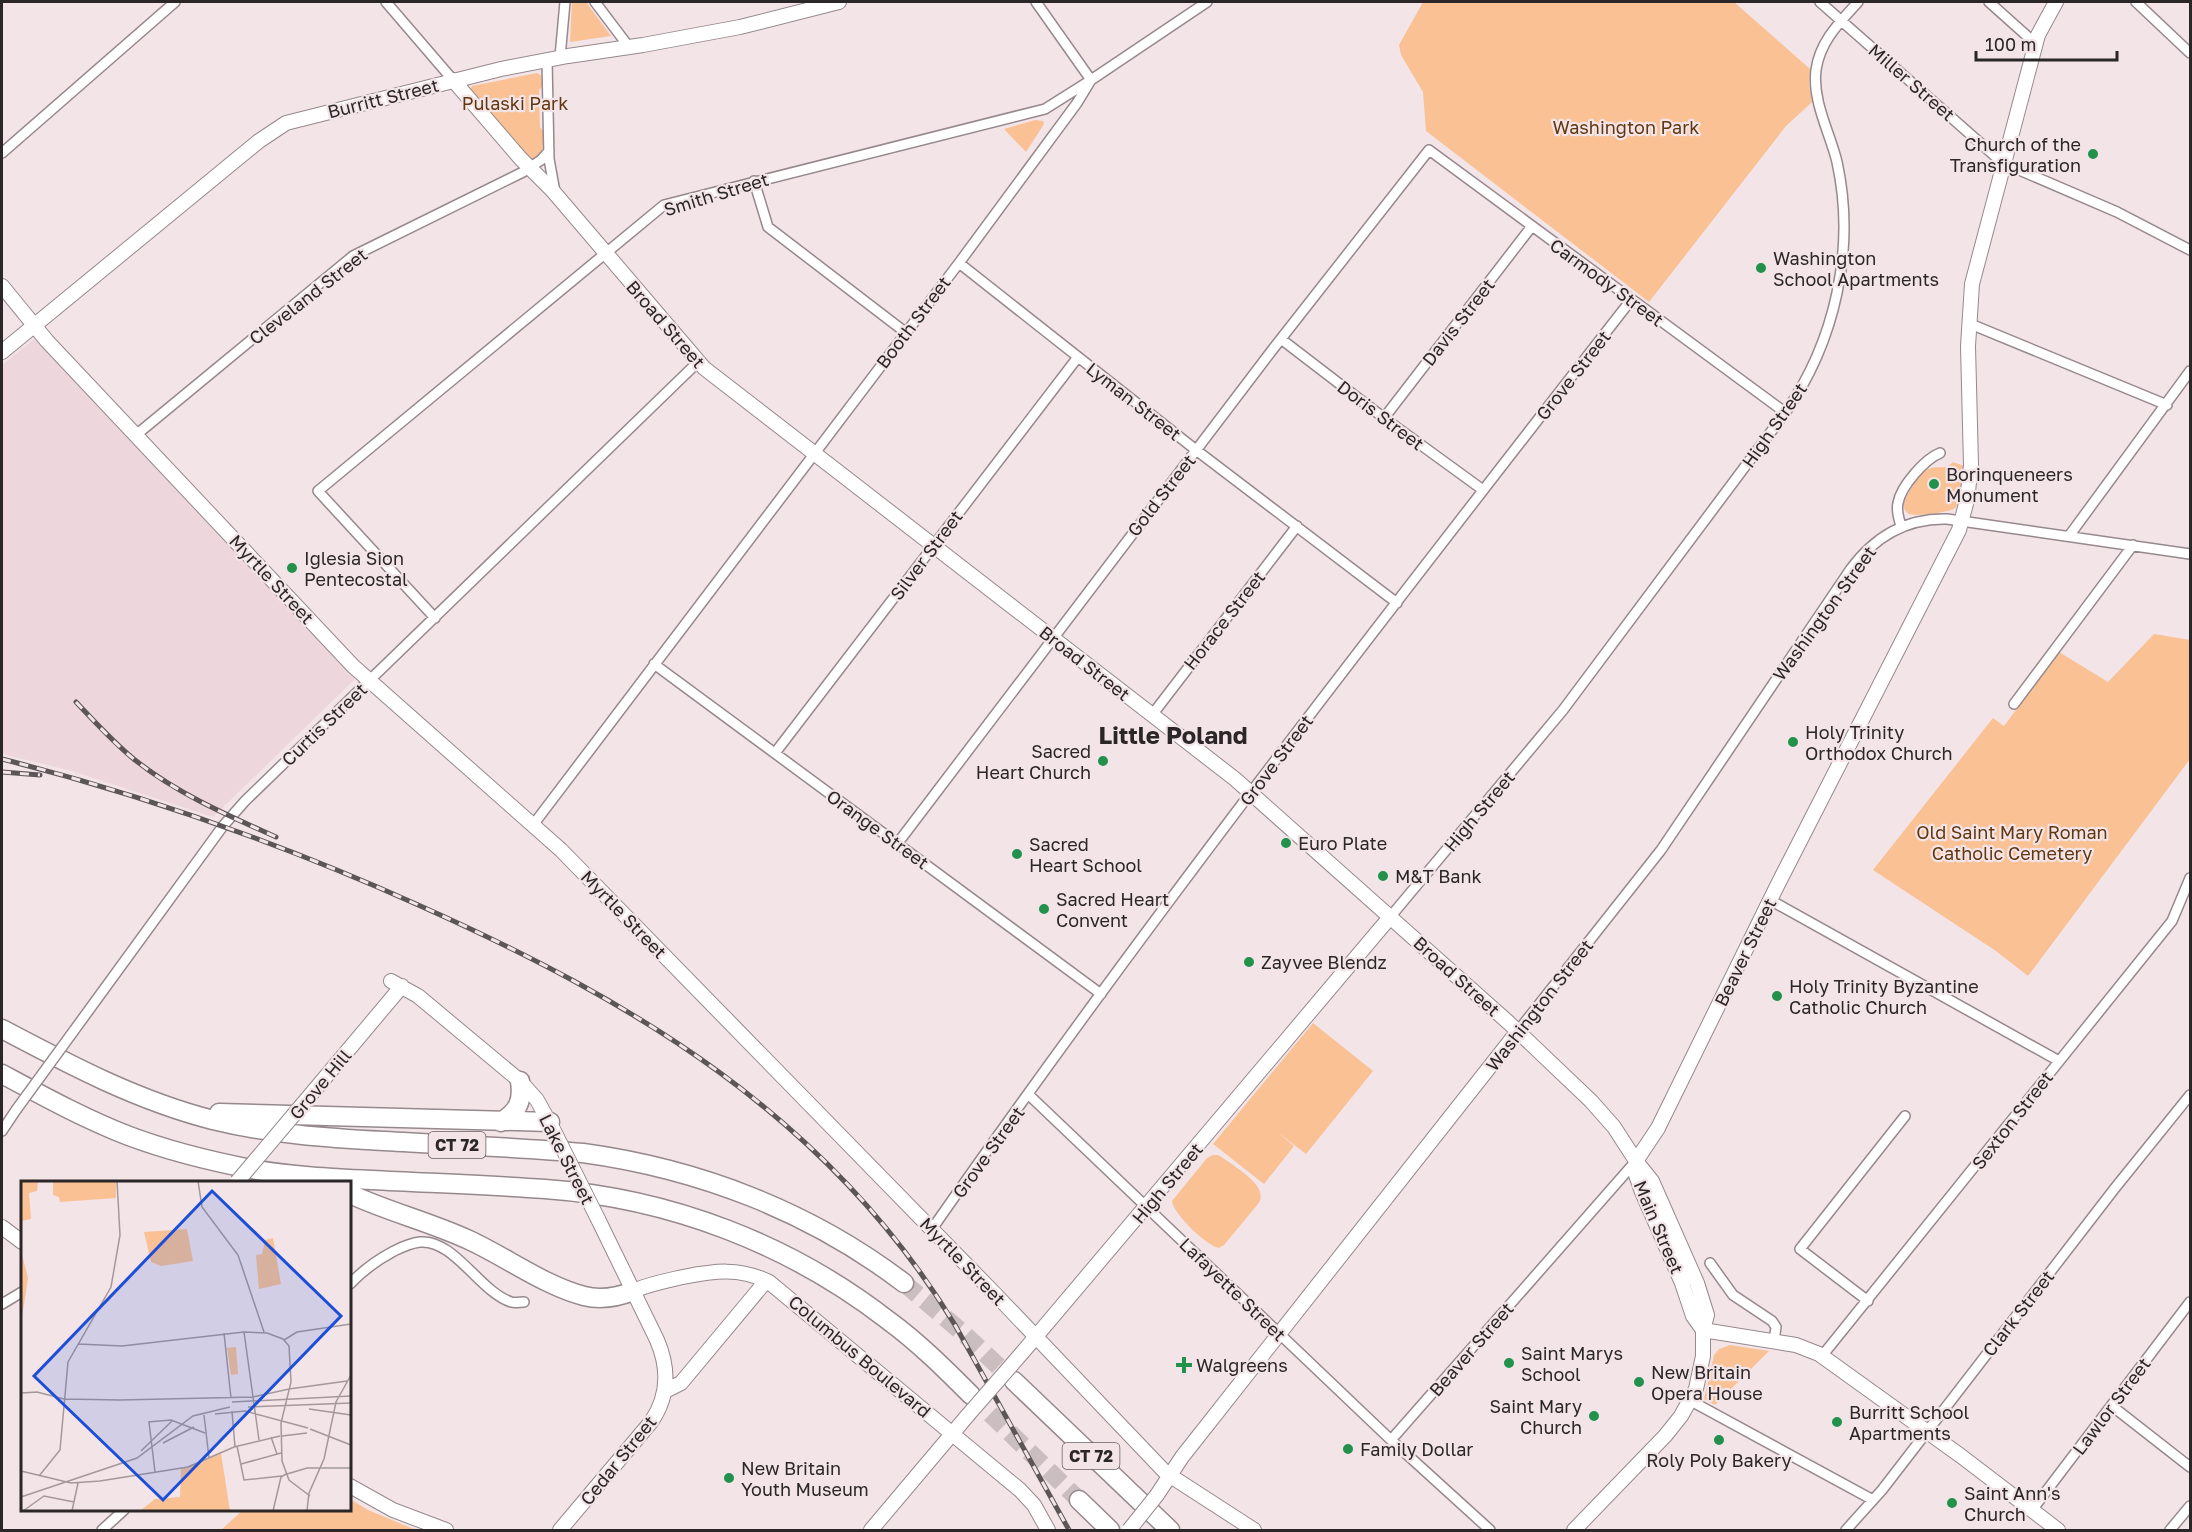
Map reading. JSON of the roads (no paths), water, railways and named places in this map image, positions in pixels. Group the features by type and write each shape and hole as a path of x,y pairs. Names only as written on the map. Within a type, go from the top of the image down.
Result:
{"highway":[{"name":"CT 72","path":"2,1029 97,1078 175,1109 229,1124 296,1135 561,1151 604,1156 663,1168 722,1185 795,1216 843,1241 904,1283"},
{"name":"CT 72","path":"2,1074 89,1119 148,1143 232,1165 318,1180 340,1181"},
{"path":"501,1122 514,1113 520,1105 522,1094 520,1081"},
{"path":"175,1109 238,1114 501,1122 552,1127"},
{"name":"CT 72","path":"351,1181 565,1191 639,1203 698,1219 758,1242 836,1284 904,1332 971,1395"},
{"path":"351,1194 462,1236 572,1292 599,1298 633,1291"},
{"name":"CT 72","path":"1014,1381 1170,1530"},
{"path":"1079,1500 1110,1530"}],"street":[{"path":"2,153 176,2"},
{"name":"Broad Street","path":"386,2 698,362 1251,793 1518,1031 1605,1117 1636,1161"},
{"name":"Broad Street","path":"556,196 550,175 549,152 553,58 565,2"},
{"path":"595,2 629,47"},
{"name":"Burritt Street","path":"2,352 278,127 303,118 453,80 553,58 740,27 839,2"},
{"path":"1036,2 1091,80"},
{"name":"Booth Street","path":"533,825 959,263 1077,103 1091,80 1206,2"},
{"name":"Miller Street","path":"1820,2 2003,163 2117,212 2190,250"},
{"name":"High Street","path":"871,1530 1037,1337 1556,718 1786,412 1803,386 1820,352 1833,312 1844,231 1840,184 1833,146 1817,96 1815,76 1822,48 1841,20 1858,2"},
{"path":"1989,2 2036,44"},
{"name":"Beaver Street","path":"1391,1440 1636,1161 1658,1128 1770,900 1948,554 1962,520 1969,492 1972,461 1968,323 1974,272 2036,44 2055,2"},
{"path":"2136,2 2190,53"},
{"name":"Smith Street","path":"435,618 318,491 605,253 664,206 754,181 1045,109 1091,80"},
{"name":"Carmody Street","path":"1429,150 1786,412"},
{"name":"Gold Street","path":"897,844 1052,637 1429,150"},
{"path":"530,168 549,152"},
{"name":"Cleveland Street","path":"136,435 353,256 530,168"},
{"path":"754,181 768,227 905,332"},
{"name":"Davis Street","path":"1384,418 1532,226"},
{"name":"Lyman Street","path":"959,263 1196,450 1397,603"},
{"name":"Myrtle Street","path":"2,286 34,326 369,681 567,856 1037,1337 1170,1477 1254,1530"},
{"name":"Grove Street","path":"932,1229 1101,994 1251,793 1631,300"},
{"path":"1968,323 2167,405"},
{"name":"Doris Street","path":"1281,339 1483,490"},
{"name":"Silver Street","path":"775,753 1078,357"},
{"name":"Curtis Street","path":"2,1131 231,816 698,362"},
{"path":"2069,536 2190,371"},
{"path":"1901,526 1897,508 1900,495 1922,465 1940,453"},
{"name":"Washington Street","path":"1129,1530 1157,1495 1182,1457 1661,850 1854,564 1876,540 1901,526 1931,519 1962,520 2190,554"},
{"name":"Horace Street","path":"1152,715 1297,526"},
{"path":"2014,704 2133,545"},
{"name":"Orange Street","path":"654,664 1101,994"},
{"name":"Sexton Street","path":"1822,1356 2172,921 2190,878"},
{"path":"1770,900 2059,1061"},
{"name":"Lake Street","path":"397,983 418,996 520,1081 537,1100 662,1354 666,1372 665,1391"},
{"name":"Grove Hill","path":"238,1181 302,1105 397,983"},
{"name":"Lafayette Street","path":"1029,1095 1391,1440 1490,1530"},
{"name":"Clark Street","path":"1846,1530 1927,1432 2115,1188 2190,1095"},
{"path":"1868,1301 1800,1249 1905,1116"},
{"name":"Main Street","path":"1574,1530 1662,1440 1691,1401 1701,1370 1703,1330 1707,1313 1697,1283 1652,1181 1636,1161"},
{"path":"2,1227 21,1241"},
{"path":"351,1283 368,1266 406,1245 422,1242 440,1246 499,1296 512,1302 524,1302"},
{"path":"1710,1263 1733,1295 1773,1322 1776,1327 1774,1341"},
{"name":"Columbus Boulevard","path":"633,1291 655,1283 717,1270 740,1272 766,1281 1027,1495 1048,1530"},
{"path":"665,1391 679,1385 766,1281"},
{"path":"2,1304 21,1293"},
{"name":"Lawlor Street","path":"2032,1510 2190,1302"},
{"path":"1703,1330 1801,1346 1822,1356 2058,1530"},
{"name":"Cedar Street","path":"560,1530 651,1422 660,1408 665,1391"},
{"path":"1691,1401 1873,1500"},
{"path":"2112,1406 2190,1467"},
{"path":"351,1487 388,1507 446,1530"},
{"path":"2170,1530 2190,1506"},
{"path":"102,1530 122,1511"}],"tunnel":[{"path":"904,1283 963,1333 1014,1381"},
{"path":"971,1395 1079,1500"}],"railway":[{"path":"76,702 120,747 151,772 203,803 276,837"},
{"path":"2,759 108,788 212,822 366,882 497,941 574,981 649,1025 720,1072 786,1126 848,1185 904,1251 955,1325 1069,1530"},
{"path":"2,772 40,775"}],"place":[{"name":"Church of the Transfiguration","path":"2093,154"},
{"name":"Washington School Apartments","path":"1761,268"},
{"name":"Borinqueneers Monument","path":"1934,484"},
{"name":"Iglesia Sion Pentecostal","path":"292,568"},
{"name":"Holy Trinity Orthodox Church","path":"1793,742"},
{"name":"Sacred Heart Church","path":"1103,761"},
{"name":"Euro Plate","path":"1286,843"},
{"name":"Sacred Heart School","path":"1017,854"},
{"name":"M&T Bank","path":"1383,876"},
{"name":"Sacred Heart Convent","path":"1044,909"},
{"name":"Zayvee Blendz","path":"1249,962"},
{"name":"Holy Trinity Byzantine Catholic Church","path":"1777,996"},
{"name":"Saint Marys School","path":"1509,1363"},
{"name":"Walgreens","path":"1184,1365"},
{"name":"New Britain Opera House","path":"1639,1382"},
{"name":"Saint Mary Church","path":"1594,1416"},
{"name":"Burritt School Apartments","path":"1837,1422"},
{"name":"Roly Poly Bakery","path":"1719,1440"},
{"name":"Family Dollar","path":"1348,1449"},
{"name":"New Britain Youth Museum","path":"729,1478"},
{"name":"Saint Ann's Church","path":"1952,1503"}],"district":[{"name":"Little Poland","path":"1173,734"}],"park label":[{"name":"Pulaski Park","path":"515,103"},
{"name":"Washington Park","path":"1626,127"},
{"name":"Old Saint Mary Roman Catholic Cemetery","path":"2012,842"}]}
